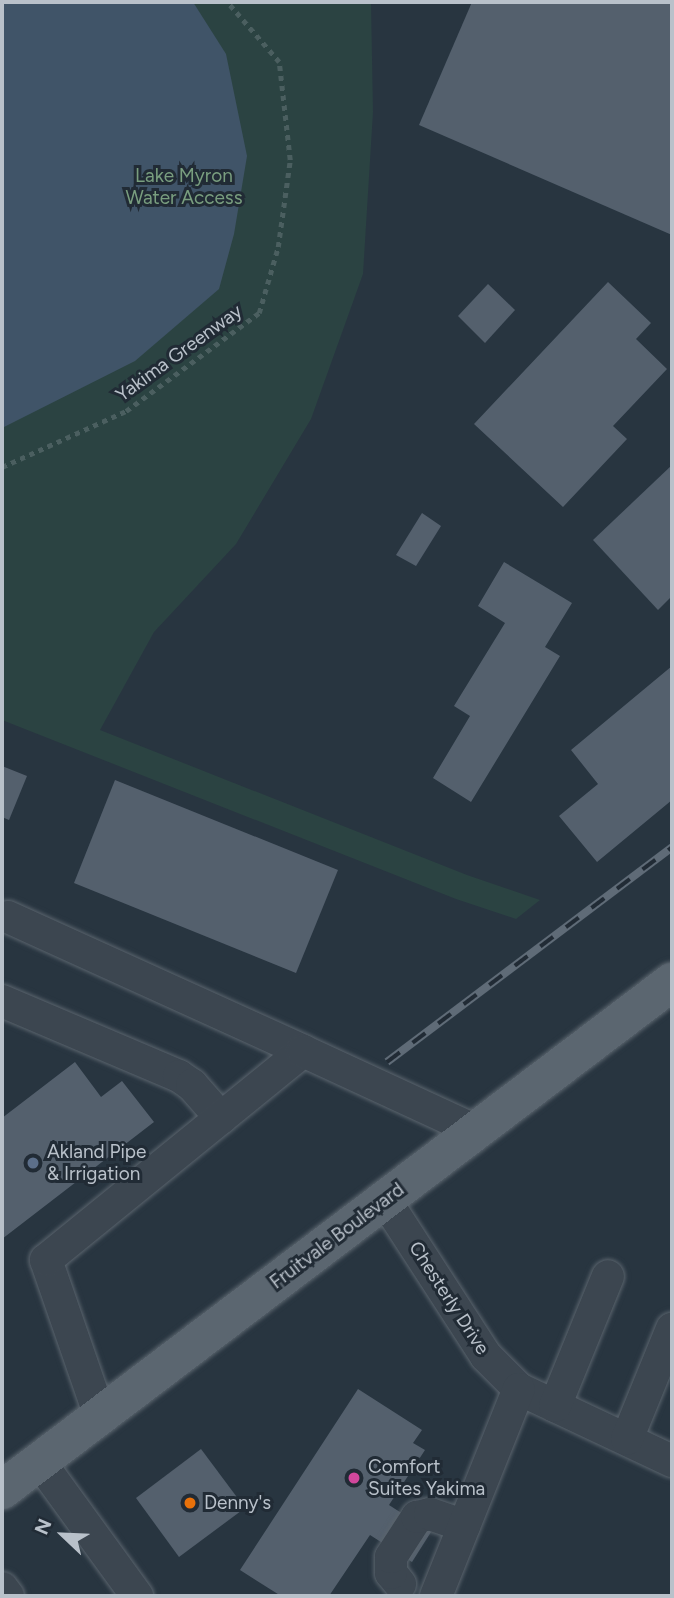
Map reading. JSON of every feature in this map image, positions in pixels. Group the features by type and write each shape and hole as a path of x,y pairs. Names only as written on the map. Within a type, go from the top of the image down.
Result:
{"main road":[{"name":"Fruitvale Boulevard","path":"2,1490 672,982"}],"street":[{"path":"8,917 476,1131"},
{"path":"2,1001 179,1076 192,1085 221,1118"},
{"path":"100,1416 46,1259 303,1051"},
{"name":"Chesterly Drive","path":"384,1200 486,1356 519,1389 672,1461"},
{"path":"555,1406 608,1276"},
{"path":"627,1439 672,1329"},
{"path":"436,1596 519,1389"},
{"path":"39,1461 137,1596"},
{"path":"403,1592 391,1573 391,1557 417,1517 430,1514 464,1526"},
{"path":"2,1588 8,1596"}],"path":[{"name":"Yakima Greenway","path":"2,467 126,411 259,313 278,247 290,160 279,62 227,2"}],"green space":[{"name":"Lake Myron Water Access","path":"2,2 371,2 373,112 363,274 311,419 236,544 154,632 100,730 467,875 540,900 516,919 456,899 2,720"}],"water":[{"path":"2,2 193,2 226,54 247,156 234,234 219,289 135,361 2,428"}],"building":[{"path":"472,2 672,2 672,235 419,125"},
{"path":"608,282 651,323 636,339 667,369 613,426 627,439 563,507 474,424"},
{"path":"488,284 515,310 485,343 458,316"},
{"path":"672,465 672,596 658,610 593,540"},
{"path":"422,513 441,526 416,566 396,555"},
{"path":"504,562 572,603 545,647 560,656 471,802 433,778 470,716 454,706 505,623 478,606"},
{"path":"672,666 672,800 597,862 559,816 598,784 571,750"},
{"path":"2,766 27,776 9,820 2,817"},
{"path":"115,780 338,870 296,973 74,883"},
{"path":"75,1062 101,1097 122,1081 154,1122 2,1239 2,1118"},
{"name":"Comfort Suites Yakima","path":"358,1389 422,1430 413,1443 425,1450 389,1505 431,1532 412,1562 370,1535 329,1596 281,1596 240,1570"},
{"name":"Denny's","path":"201,1449 245,1508 179,1557 136,1498"}],"railway":[{"path":"387,1062 672,847"}],"place":[{"name":"Akland Pipe & Irrigation","path":"33,1163"},
{"name":"Comfort Suites Yakima","path":"354,1478"},
{"name":"Denny's","path":"190,1503"}]}
